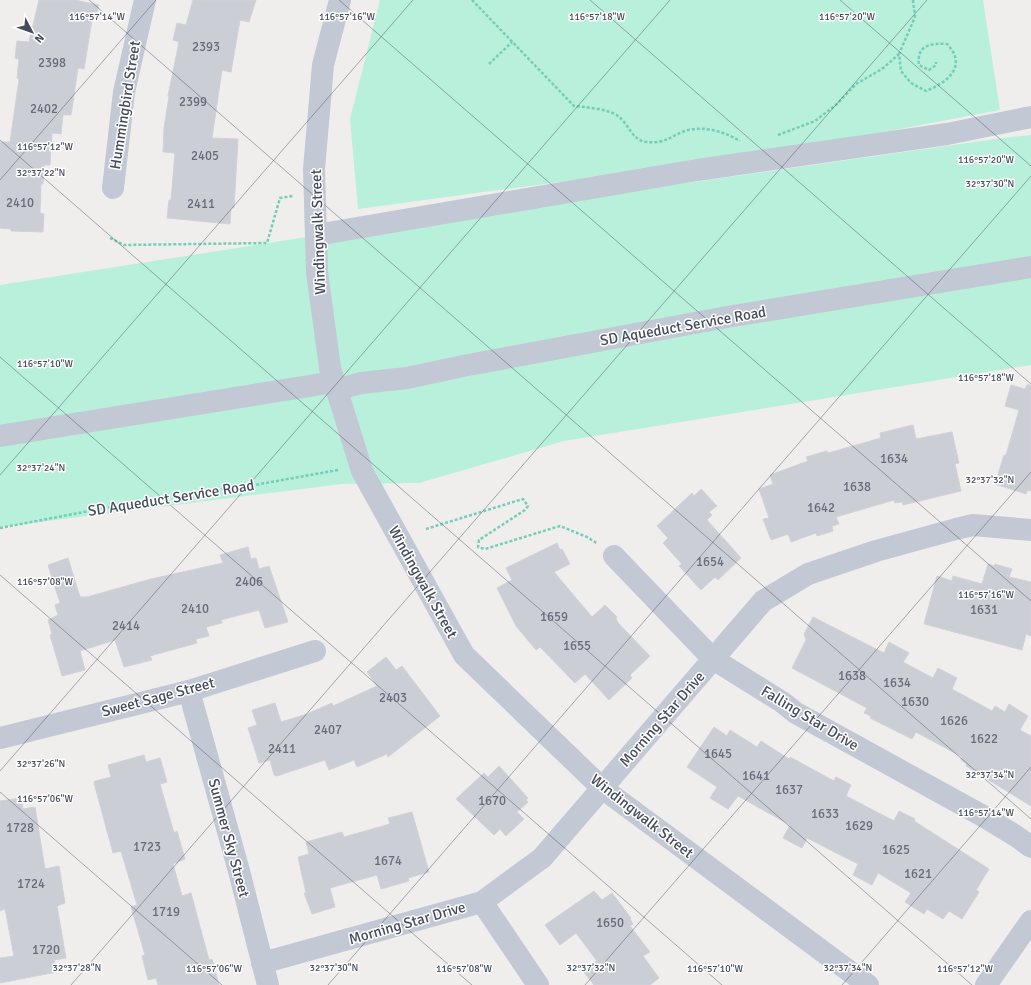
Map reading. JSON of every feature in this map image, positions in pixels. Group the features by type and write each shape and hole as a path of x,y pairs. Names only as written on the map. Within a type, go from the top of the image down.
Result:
{"street":[{"name":"Hummingbird Street","path":"113,188 124,92 145,0"},
{"name":"Windingwalk Street","path":"340,0 322,65 314,169 316,272 330,368 362,471 464,655 602,788 868,985"},
{"path":"316,235 697,170 947,134 1031,117"},
{"name":"SD Aqueduct Service Road","path":"0,436 335,386 407,378 463,366 727,317 1031,267"},
{"name":"Morning Star Drive","path":"262,963 482,902 542,858 763,601 808,574 876,551 973,525 1031,530"},
{"name":"Falling Star Drive","path":"614,556 713,659 782,702 796,713 983,816 1031,847"},
{"name":"Sweet Sage Street","path":"0,738 189,691 315,651"},
{"name":"Summer Sky Street","path":"189,691 239,871 268,985"},
{"path":"482,902 538,985"},
{"path":"986,985 1031,921"}],"path":[{"path":"472,0 574,106 592,108 618,116 632,134 645,142 662,142 688,130 709,129 730,135 743,143"},
{"path":"773,137 815,121 837,104 856,84 882,69 899,54 915,17 914,0"},
{"path":"489,64 512,42"},
{"path":"899,54 900,71 911,83 926,91 939,86 950,77 956,64 955,52 947,44 932,43 924,48 918,58 919,65 929,70 936,65 936,62"},
{"path":"110,238 124,245 267,243 280,198 293,196"},
{"name":"SD Aqueduct Service Road","path":"0,528 147,500 249,486 343,469"},
{"path":"426,529 523,499 528,506 525,510 479,540 478,547 485,549 560,526 587,537 614,556"}],"green space":[{"path":"380,0 983,0 1000,110 768,154 358,209 350,119"},
{"path":"1031,135 1031,365 564,441 419,483 342,484 0,527 0,285 294,239"}],"building":[{"path":"39,0 75,0 99,5 95,20 92,20 84,69 78,68 71,115 63,115 61,134 52,133 50,165 44,165 43,184 41,184 40,213 44,214 43,232 11,231 11,229 0,228 0,142 10,142 19,79 17,78 19,59 15,58 17,41 29,42"},
{"path":"193,0 256,0 249,22 240,20 231,72 222,70 212,138 238,139 234,208 231,208 230,224 167,218 169,200 171,200 175,153 163,152 168,96 179,42 173,40 177,23 186,25"},
{"path":"1011,385 1025,389 1027,385 1031,385 1031,491 1028,490 1026,494 995,484 1004,455 1006,455 1019,410 1005,406"},
{"path":"913,425 916,439 952,432 959,463 955,464 961,491 903,505 902,502 895,503 894,500 836,517 839,524 832,526 833,531 817,536 816,533 791,542 788,534 771,540 763,519 769,518 759,489 773,484 770,475 808,461 806,457 827,451 828,453 881,438 880,433"},
{"path":"701,489 717,506 709,512 712,515 707,520 741,558 718,580 715,577 701,590 679,566 682,564 663,543 668,538 657,526 692,493 694,496"},
{"path":"557,543 570,564 554,572 592,617 605,605 617,617 616,619 619,624 650,656 630,675 632,678 609,700 585,674 575,683 540,647 536,650 516,626 497,588 512,580 506,568"},
{"path":"248,547 251,559 256,558 259,569 269,566 288,622 265,628 259,610 221,620 222,623 206,627 209,636 196,639 197,643 150,656 152,660 124,667 115,640 80,651 85,670 62,676 50,635 52,634 48,620 58,615 55,605 60,603 48,565 68,558 80,597 87,597 151,579 223,563 220,555"},
{"path":"988,564 995,566 995,564 1012,569 1009,577 1031,582 1031,636 1026,634 1022,650 924,624 937,576 952,581 953,576 982,584"},
{"path":"813,617 884,653 889,642 909,653 903,662 933,678 938,668 957,678 952,689 992,711 995,706 1005,712 1009,704 1028,716 1020,730 1031,736 1031,806 966,766 967,764 961,760 962,757 916,732 912,739 870,718 871,716 864,713 867,708 792,668 806,640 804,634"},
{"path":"386,657 396,670 402,666 440,716 388,757 387,754 357,767 354,760 329,770 325,760 277,776 274,775 270,760 259,763 248,728 257,725 252,710 275,703 281,722 307,714 332,703 333,706 377,686 367,672"},
{"path":"714,727 727,736 730,730 757,747 761,741 789,759 790,757 834,781 836,777 851,785 846,796 894,821 899,811 915,819 914,821 989,869 976,890 979,892 962,919 949,911 943,919 927,909 924,914 905,902 911,893 878,873 872,885 853,875 858,864 807,838 802,848 783,838 790,825 738,796 728,809 710,798 717,787 687,767"},
{"path":"144,755 146,762 160,758 167,782 160,784 174,833 177,831 185,859 173,864 182,896 191,893 209,960 212,959 219,985 158,985 156,978 148,980 142,956 145,955 131,907 137,905 121,851 113,853 94,783 95,781 111,777 108,765"},
{"path":"499,766 528,798 526,800 528,802 517,812 524,819 506,836 500,829 494,835 456,799 484,773 488,777"},
{"path":"21,798 23,809 35,807 45,869 59,866 65,903 57,906 66,958 54,960 57,972 0,983 0,958 14,956 5,909 0,911 0,801"},
{"path":"412,812 429,872 408,878 409,881 381,889 377,875 330,888 335,907 312,914 304,893 306,893 298,857 309,854 306,842 342,832 344,837 390,824 388,818"},
{"path":"594,891 602,900 612,893 631,918 630,919 633,924 630,926 650,952 643,956 659,978 650,985 594,985 583,971 597,961 576,933 560,945 545,925"}]}
